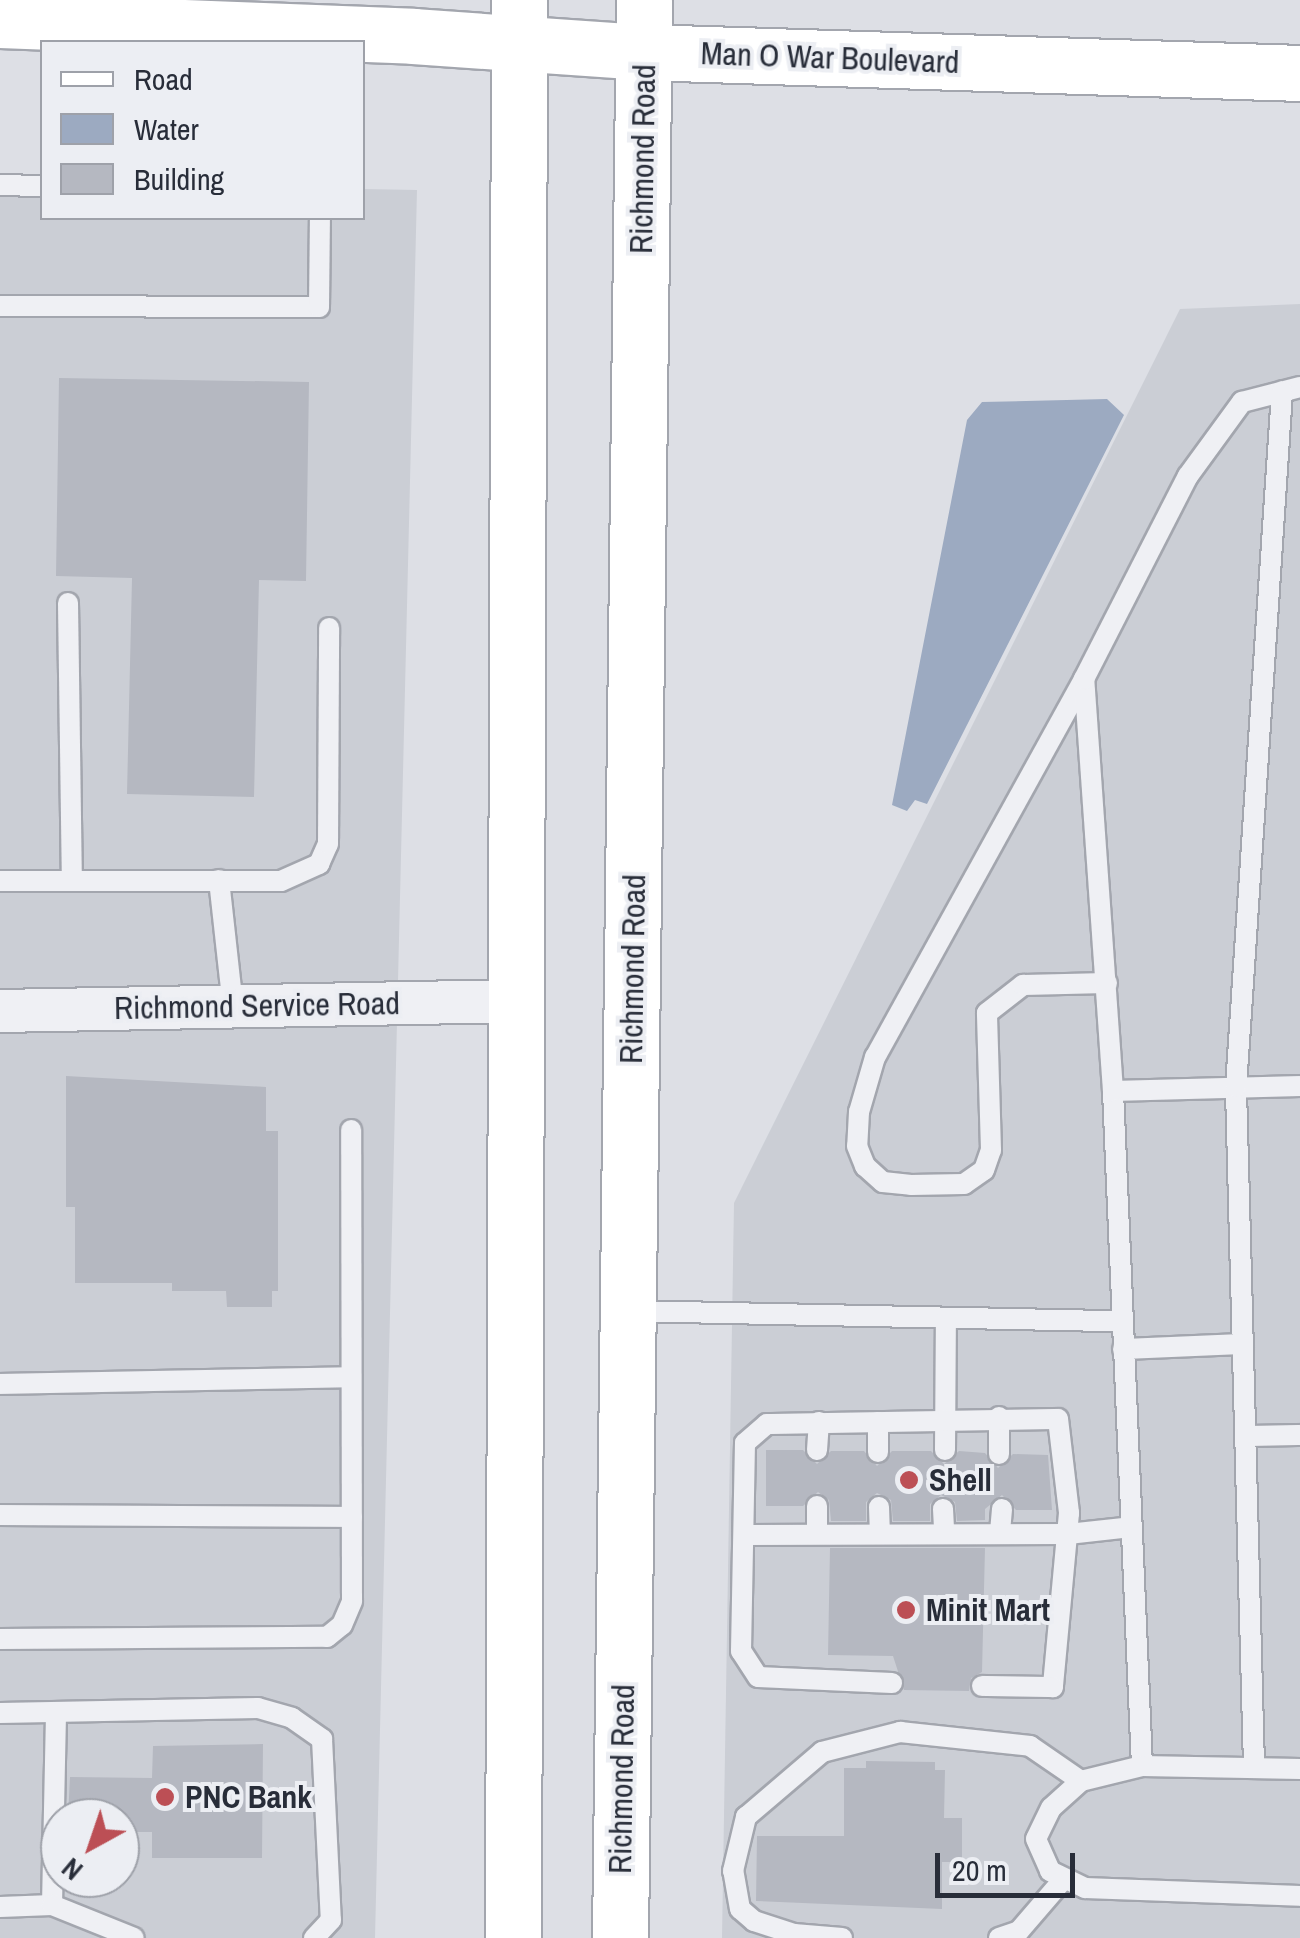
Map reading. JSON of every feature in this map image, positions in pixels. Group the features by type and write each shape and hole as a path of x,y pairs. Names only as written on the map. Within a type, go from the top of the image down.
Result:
{"main road":[{"name":"Man O War Boulevard","path":"0,20 413,36 519,23 644,26 1300,73"},
{"path":"513,1938 519,23"},
{"name":"Richmond Road","path":"620,1938 644,26"}],"street":[{"name":"Richmond Service Road","path":"0,1012 514,1001"}],"lane":[{"path":"0,185 40,186"},
{"path":"0,306 319,307 320,220"},
{"path":"1107,983 1023,985 987,1014 992,1150 984,1170 964,1184 910,1186 883,1182 865,1166 858,1146 859,1112 874,1058 948,915 1084,680 1188,476 1242,402 1291,389 1236,1087 1254,1767"},
{"path":"68,603 72,881"},
{"path":"0,881 304,876 319,864 328,844 329,628"},
{"path":"1084,680 1113,1091 1142,1766"},
{"path":"220,880 233,1007"},
{"path":"1113,1091 1300,1086"},
{"path":"0,1639 326,1636 342,1625 352,1601 351,1130"},
{"path":"628,1311 1122,1321"},
{"path":"944,1450 946,1320"},
{"path":"1123,1349 1243,1344"},
{"path":"0,1384 352,1377"},
{"path":"892,1682 758,1677 741,1651 748,1535 745,1442 766,1424 878,1422 945,1416 1058,1419 1068,1534 1053,1687 982,1686"},
{"path":"999,1417 999,1454"},
{"path":"817,1450 818,1422"},
{"path":"878,1422 878,1452"},
{"path":"1247,1436 1300,1435"},
{"path":"817,1506 817,1531"},
{"path":"879,1507 880,1530"},
{"path":"943,1509 944,1531"},
{"path":"1000,1532 1002,1509"},
{"path":"0,1516 352,1517"},
{"path":"748,1535 880,1530 1068,1534 1131,1526"},
{"path":"0,1713 258,1708 292,1718 322,1739 331,1920 314,1938"},
{"path":"52,1904 56,1712"},
{"path":"842,1938 794,1934 754,1921 740,1909 733,1870 746,1817 822,1752 900,1732 1030,1746 1081,1780"},
{"path":"1300,1769 1142,1766 1081,1780 1050,1808 1036,1839 1062,1881 1084,1888 1300,1896"},
{"path":"999,1938 1019,1931 1062,1881"},
{"path":"0,1908 52,1904 134,1938"}],"shaded area":[{"path":"0,185 40,185 40,220 365,220 365,189 417,190 375,1938 0,1938"},
{"path":"1300,304 1300,1938 722,1938 734,1203 1180,309"}],"water":[{"path":"1107,399 1124,415 927,804 915,800 907,811 892,805 967,420 982,402"}],"building":[{"path":"59,378 309,382 306,581 259,580 254,797 127,794 132,578 56,576"},
{"path":"66,1076 266,1087 266,1131 278,1131 278,1291 272,1291 272,1307 227,1307 226,1291 172,1291 172,1283 75,1283 75,1207 66,1207"},
{"name":"Shell","path":"766,1450 803,1450 817,1464 831,1451 864,1451 877,1466 892,1451 931,1451 944,1464 959,1451 985,1453 998,1468 1013,1454 1048,1455 1052,1510 1016,1510 1002,1495 985,1509 985,1520 957,1521 955,1502 941,1495 930,1504 930,1521 893,1521 891,1500 877,1493 866,1502 866,1521 831,1521 829,1500 818,1492 803,1506 766,1506"},
{"name":"Minit Mart","path":"830,1548 985,1548 982,1672 971,1678 969,1691 904,1690 893,1656 828,1655"},
{"name":"PNC Bank","path":"263,1744 262,1858 152,1858 152,1832 140,1832 140,1798 69,1798 70,1777 152,1778 153,1746"},
{"path":"866,1761 935,1762 935,1770 945,1770 944,1818 962,1818 962,1862 942,1862 942,1909 756,1901 757,1836 844,1836 844,1768 866,1768"}],"place":[{"name":"Shell","path":"909,1480"},
{"name":"Minit Mart","path":"906,1610"},
{"name":"PNC Bank","path":"165,1797"}]}
